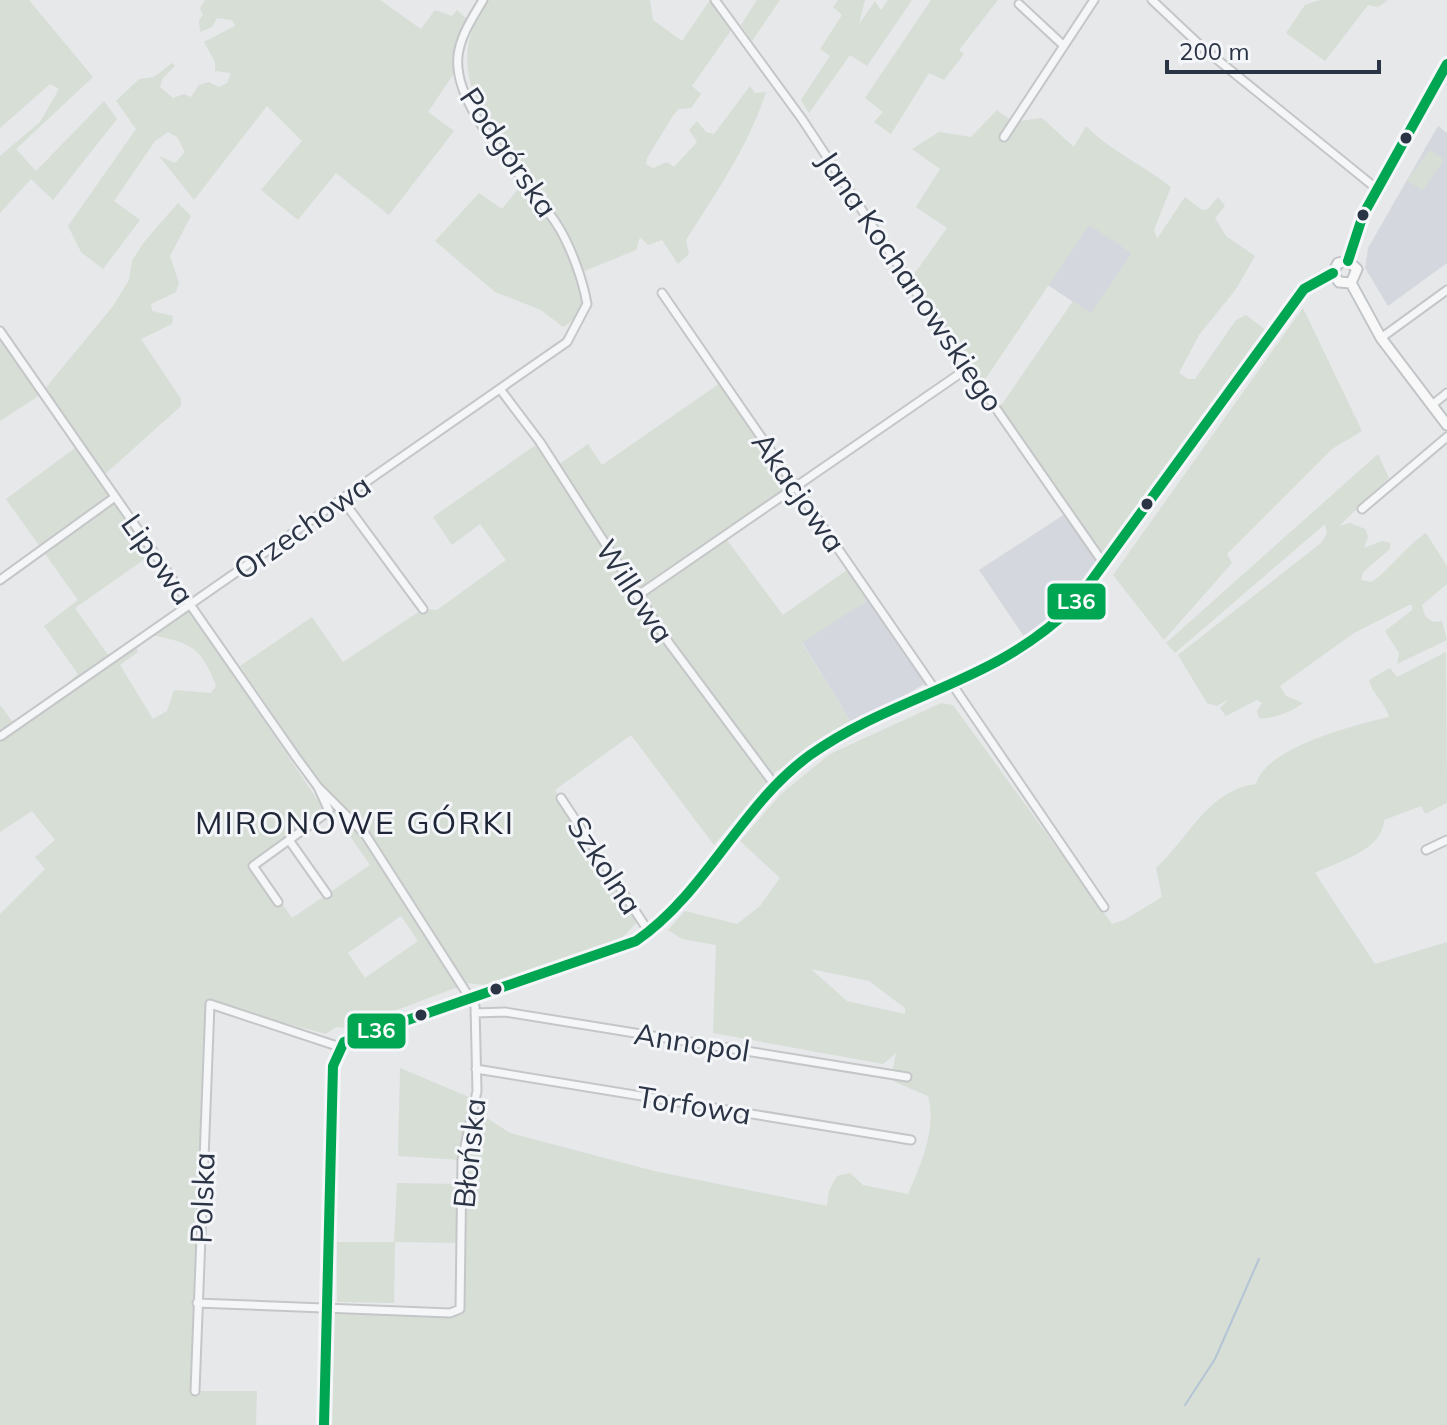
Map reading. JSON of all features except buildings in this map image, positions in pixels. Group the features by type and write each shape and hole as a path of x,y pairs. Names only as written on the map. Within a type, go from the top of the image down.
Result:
{"main road":[{"path":"1348,261 1363,215 1447,64"},
{"path":"1348,261 1338,263 1333,273 1339,282 1351,283"},
{"path":"1348,261 1357,269 1351,283"},
{"path":"1351,283 1381,338 1447,425"}],"street":[{"name":"Podgórska","path":"483,0 462,39 458,56 462,89 477,116 562,232 587,304"},
{"name":"Jana Kochanowskiego","path":"715,0 802,119 968,368 1104,564"},
{"path":"1004,137 1094,0"},
{"path":"1152,0 1191,38 1377,189"},
{"path":"1019,4 1063,45"},
{"path":"324,1425 333,1066 340,1047 351,1038 624,946 649,932 777,788 824,746 1045,635 1063,619 1304,289 1333,273"},
{"path":"1381,338 1447,290"},
{"name":"Akacjowa","path":"662,293 936,691"},
{"name":"Orzechowa","path":"1,736 561,348 587,304"},
{"name":"Lipowa","path":"0,331 318,787 365,834 471,997"},
{"path":"637,596 968,368"},
{"name":"Willowa","path":"500,389 540,442 637,596 777,788"},
{"path":"1432,405 1447,393"},
{"path":"1362,509 1447,437"},
{"path":"0,580 115,497"},
{"path":"342,499 423,609"},
{"path":"952,684 1104,907"},
{"name":"Lipowa","path":"289,840 329,811 318,787"},
{"name":"Szkolna","path":"561,798 649,932"},
{"path":"278,902 253,866 289,840 327,894"},
{"path":"1426,850 1447,840"},
{"name":"Błońska","path":"327,1308 450,1313 460,1309 462,1160 477,1091 475,1013 471,997"},
{"name":"Polska","path":"195,1391 210,1004 340,1047"},
{"name":"Annopol","path":"475,1013 505,1012 907,1077"},
{"name":"Torfowa","path":"476,1069 911,1140"},
{"path":"197,1303 327,1308"}],"shaded area":[{"path":"0,0 29,0 93,77 16,149 36,171 104,101 117,119 53,200 31,179 0,213 0,156 40,122 59,89 50,84 0,128"},
{"path":"205,0 380,0 421,29 435,10 452,16 457,10 468,20 459,66 428,112 454,131 389,215 336,173 298,220 261,190 302,141 267,106 194,200 159,156 175,163 185,152 177,137 168,132 155,141 114,201 140,220 103,269 81,252 68,226 136,129 116,101 139,79 154,77 172,63 175,66 163,78 160,87 173,98 184,94 191,97 199,85 209,82 219,87 227,83 231,73 215,71 215,62 204,42 235,26 232,20 217,18 212,27 200,32 199,20 203,15 200,8"},
{"path":"487,0 650,0 653,20 682,41 710,0 732,29 692,86 701,94 691,108 679,109 674,114 647,158 646,164 653,168 667,162 674,167 697,142 689,130 697,121 706,132 714,134 750,86 755,93 766,92 741,150 686,240 689,254 678,264 662,240 648,245 640,237 636,250 582,272 564,226 487,120 473,92 467,64 471,33"},
{"path":"757,0 780,0 752,41 741,25"},
{"path":"838,0 865,0 859,24 875,1 881,10 888,0 912,0 867,66 850,55 809,113 801,100 830,56 820,49 842,15 833,7"},
{"path":"931,0 998,0 959,50 964,54 944,80 929,73 891,134 874,122 883,112 865,98"},
{"path":"1320,0 1387,1 1378,7 1368,5 1325,61 1286,33 1305,5"},
{"path":"997,110 1013,122 1042,118 1074,147 1086,126 1171,187 1154,230 1157,239 1185,197 1202,210 1208,209 1218,197 1225,206 1215,218 1226,236 1255,256 1236,289 1199,335 1179,373 1188,379 1195,379 1236,320 1246,315 1271,334 1103,563 998,410 1073,301 1091,313 1132,253 1089,225 984,381 966,363 910,280 947,228 916,207 940,169 912,149 939,132 971,137"},
{"path":"1438,126 1447,133 1447,263 1388,306 1365,268 1368,248"},
{"path":"1430,150 1444,160 1422,191 1407,180"},
{"path":"521,185 559,228 586,297 578,315 563,327 541,310 495,292 435,241 479,193 502,209"},
{"path":"178,203 191,216 170,256 179,283 176,292 151,304 152,311 173,316 172,324 141,339 181,399 181,406 104,475 44,390 113,306 129,280 132,261 144,242"},
{"path":"1089,224 1132,253 1091,314 1048,285"},
{"path":"1303,308 1362,431 1332,449 1227,554 1232,563 1164,640 1113,575"},
{"path":"0,334 40,395 0,421"},
{"path":"726,379 801,483 724,536 783,615 854,565 874,596 802,643 853,725 794,762 784,774 777,770 714,845 631,735 555,790 639,920 621,939 486,985 466,983 393,868 349,812 318,780 240,666 312,617 343,662 423,609 437,610 506,560 480,524 452,545 433,517 537,444 554,468 588,444 602,465"},
{"path":"75,448 152,554 75,608 108,655 134,640 138,652 120,665 153,719 167,711 174,690 211,693 216,686 206,663 194,649 152,635 189,610 325,811 253,862 292,918 370,865 325,800 328,797 378,857 457,980 458,987 349,1028 336,1027 326,1034 211,1004 195,1391 257,1391 256,1425 0,1425 0,914 45,869 35,857 55,840 32,811 0,832 0,705 12,721 30,716 78,674 44,626 78,600 6,499","holes":["401,916 418,941 365,978 348,953"]},
{"path":"1378,454 1389,478 1339,526 1350,523 1365,529 1368,536 1364,548 1382,541 1390,543 1390,549 1363,572 1361,580 1372,582 1426,533 1447,566 1447,584 1422,605 1425,616 1433,622 1442,621 1447,640 1397,664 1399,653 1385,631 1412,610 1412,605 1409,605 1354,633 1280,686 1286,696 1303,703 1299,706 1276,716 1259,718 1257,711 1262,703 1257,700 1226,716 1220,708 1229,699 1217,706 1207,703 1178,655 1321,543 1327,534 1325,524 1175,653 1166,643"},
{"path":"1068,512 1103,563 1061,624 1029,644 979,570"},
{"path":"874,596 928,682 853,725 802,642"},
{"path":"1446,652 1447,803 1425,814 1421,806 1384,820 1382,830 1368,847 1315,873 1375,964 1447,942 1447,1425 330,1425 333,1316 337,1311 453,1315 460,1314 464,1306 466,1243 395,1242 394,1303 337,1302 337,1242 394,1242 397,1183 462,1184 462,1160 398,1156 400,1068 469,1097 467,1142 474,1123 487,1118 510,1133 654,1171 827,1206 829,1191 837,1176 850,1173 863,1185 908,1194 926,1146 930,1108 928,1096 895,1082 892,1074 896,1053 883,1064 713,1033 716,945 682,939 668,930 685,911 737,924 760,906 780,878 740,841 780,795 830,754 941,703 953,705 1112,924 1162,897 1156,868 1200,817 1225,795 1256,784 1263,771 1276,759 1294,749 1335,732 1389,717 1369,680 1390,668 1397,677","holes":["811,969 869,981 905,1008 905,1014 847,1001"]}],"waterway":[{"path":"1185,1405 1215,1359 1259,1259"}],"transit line":[{"name":"L36","path":"1348,261 1363,215 1447,64"},
{"name":"L36","path":"324,1425 333,1066 344,1042 636,941 683,899 764,798 810,755 876,717 1011,654 1043,632 1073,606 1304,289 1333,273"}],"district":[{"name":"MIRONOWE GÓRKI","path":"355,822"}]}
